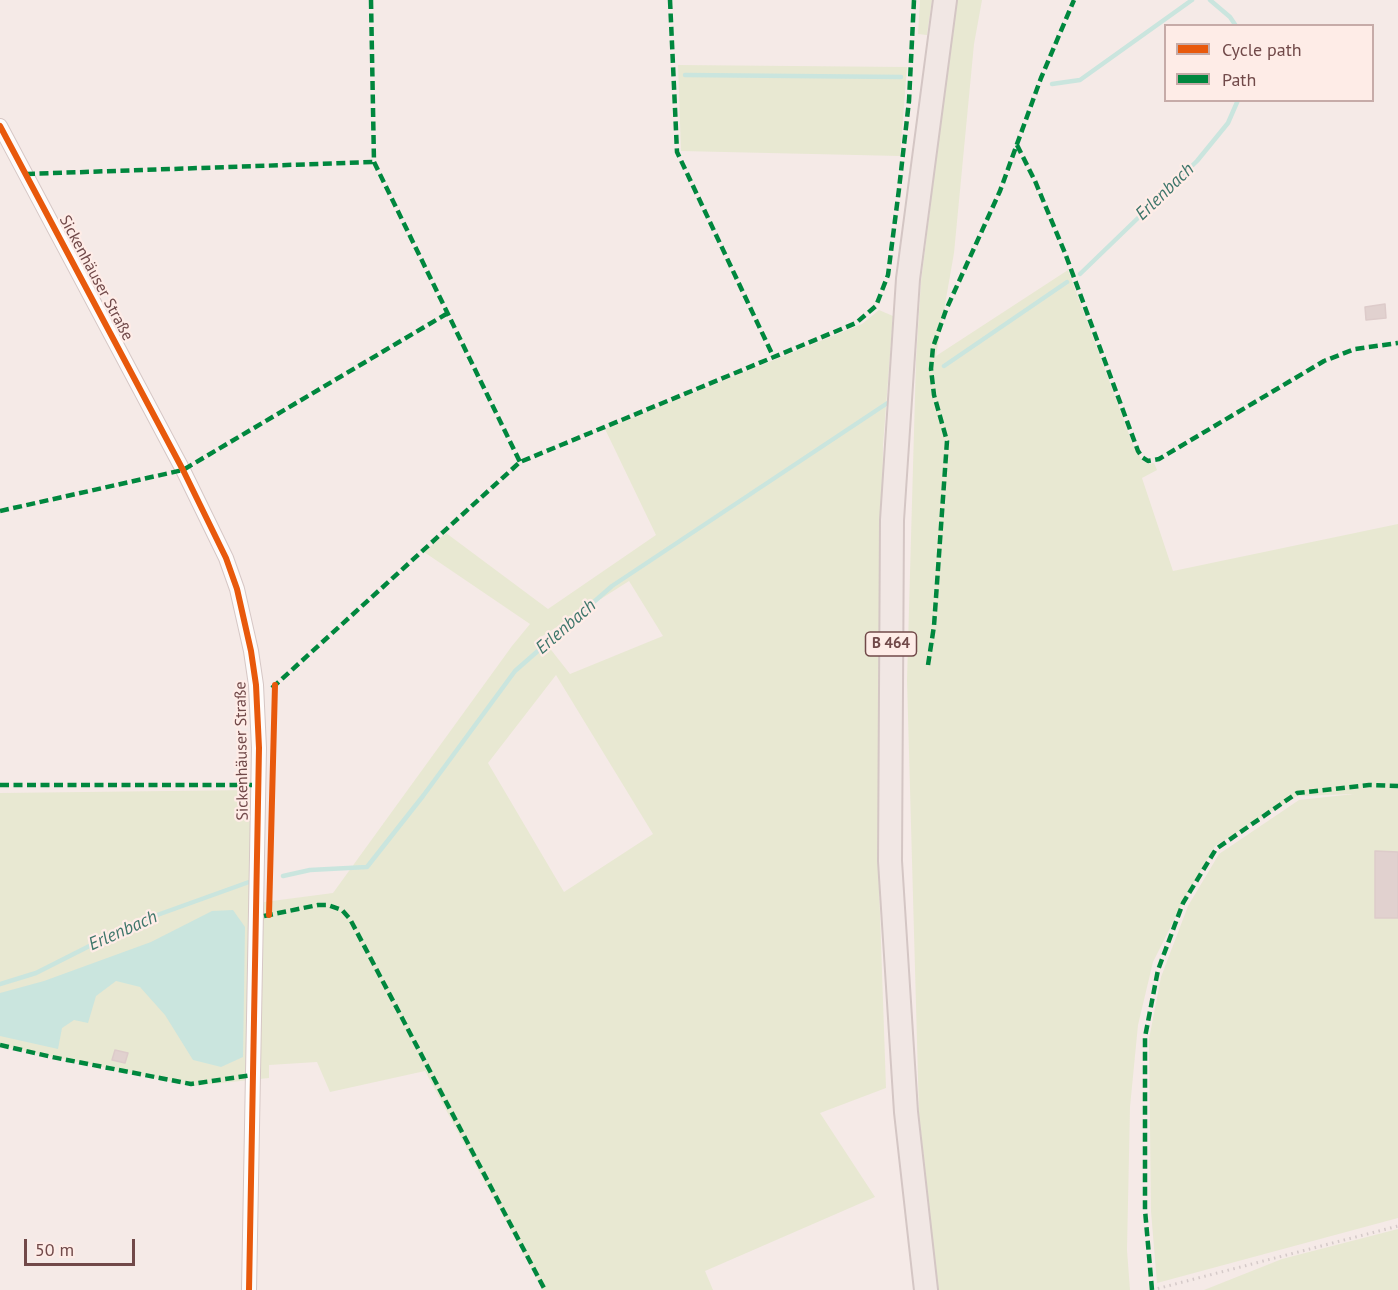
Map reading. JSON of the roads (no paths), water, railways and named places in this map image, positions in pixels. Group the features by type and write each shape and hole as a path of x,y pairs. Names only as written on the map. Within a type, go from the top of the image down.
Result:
{"main road":[{"name":"B 464","path":"926,1290 906,1112 890,861 892,520 908,279 945,0"}],"street":[{"name":"Sickenhäuser Straße","path":"0,126 183,470 226,558 237,589 251,651 256,685 259,748 249,1290"}],"water":[{"path":"233,910 245,927 243,1057 221,1067 193,1060 165,1015 140,987 116,981 96,996 88,1023 74,1020 62,1028 58,1049 0,1036 0,993 44,981 151,942 212,911"}],"waterway":[{"path":"1052,84 1080,80 1192,0"},
{"name":"Erlenbach","path":"1210,0 1235,24"},
{"path":"685,75 901,77"},
{"name":"Erlenbach","path":"1080,274 1197,161 1228,123 1237,102"},
{"name":"Erlenbach","path":"944,366 1067,282"},
{"name":"Erlenbach","path":"283,876 310,870 367,867 423,796 515,671 612,586 892,400"},
{"name":"Erlenbach","path":"0,984 36,973 135,923 249,882"}]}
